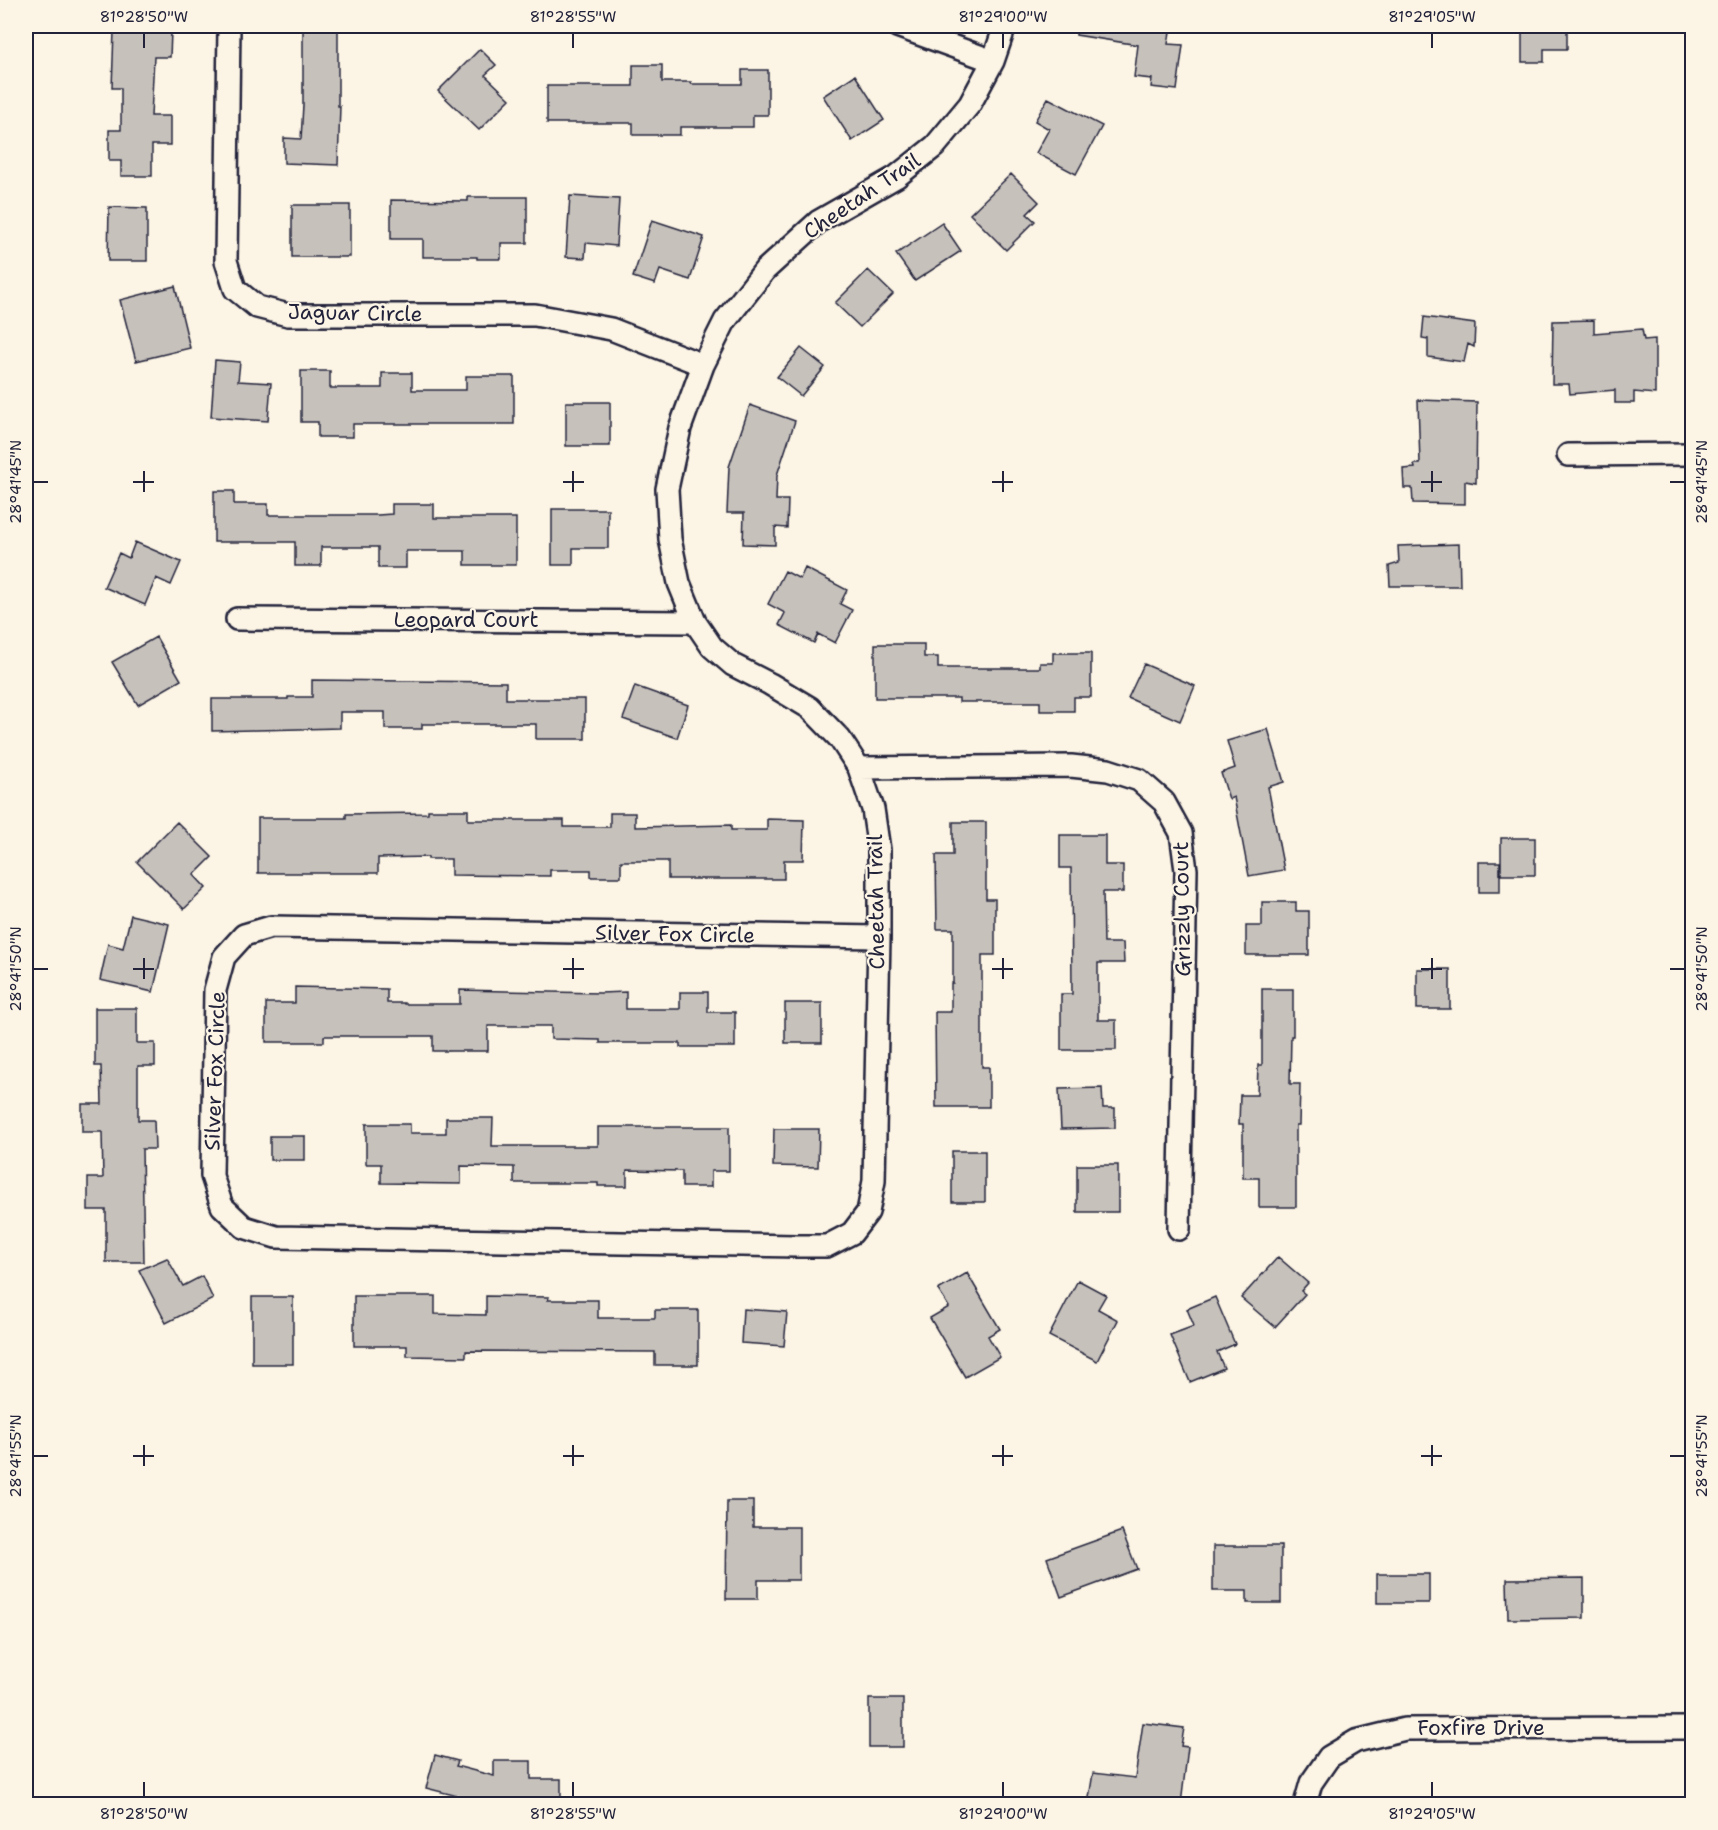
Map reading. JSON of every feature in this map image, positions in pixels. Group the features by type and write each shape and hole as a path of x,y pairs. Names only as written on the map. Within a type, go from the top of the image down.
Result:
{"street":[{"name":"Jaguar Circle","path":"229,26 226,261 235,289 257,307 288,315 535,315 611,329 703,365"},
{"path":"897,26 993,61"},
{"name":"Cheetah Trail","path":"852,1233 868,1212 874,1181 879,850 873,809 859,768 840,739 810,708 733,665 712,647 695,622 679,583 670,539 667,489 680,428 703,365 725,321 765,270 819,221 896,177 935,146 970,104 993,61 1005,26"},
{"path":"1568,455 1692,454"},
{"name":"Leopard Court","path":"237,619 695,622"},
{"name":"Grizzly Court","path":"859,768 1071,766 1108,770 1139,780 1164,802 1181,833 1186,870 1179,1228"},
{"name":"Silver Fox Circle","path":"852,1233 827,1246 797,1246 276,1237 244,1227 222,1206 212,1176 215,990 224,957 244,935 270,927 879,937"},
{"name":"Foxfire Drive","path":"1305,1804 1311,1783 1329,1757 1356,1741 1405,1729 1692,1728"}],"building":[{"path":"1076,26 1171,26 1168,44 1183,45 1177,90 1151,87 1152,79 1134,77 1138,45 1076,35"},
{"path":"1522,26 1567,26 1567,49 1544,49 1544,62 1522,62"},
{"path":"303,27 338,27 338,106 340,106 338,165 284,163 284,138 301,139"},
{"path":"114,31 171,32 170,57 154,57 151,116 170,116 170,145 152,145 152,176 121,176 121,161 109,161 109,130 121,130 121,88 112,88"},
{"path":"480,49 496,65 485,75 510,99 479,130 438,91"},
{"path":"633,65 662,65 662,82 691,82 691,84 742,84 742,70 768,70 768,115 753,115 753,127 680,127 680,135 633,135 633,123 547,123 547,86 633,86"},
{"path":"855,75 884,120 852,141 823,96"},
{"path":"1048,98 1102,126 1076,174 1036,153 1049,129 1035,121"},
{"path":"1011,174 1039,202 1027,214 1035,221 1006,250 970,214"},
{"path":"570,196 619,199 616,246 586,243 585,258 566,257"},
{"path":"468,197 527,197 527,243 501,243 501,259 477,259 477,257 423,257 423,239 391,239 391,200 468,201"},
{"path":"292,205 350,205 350,257 292,257"},
{"path":"109,207 147,208 147,261 108,261"},
{"path":"652,220 704,237 690,280 660,270 655,284 633,277"},
{"path":"942,223 961,251 915,281 896,254"},
{"path":"868,270 893,294 860,327 835,303"},
{"path":"175,286 190,348 136,361 120,300"},
{"path":"1424,317 1475,324 1474,347 1468,344 1464,362 1428,357 1428,339 1422,338"},
{"path":"1594,320 1594,333 1642,329 1644,340 1655,339 1655,394 1634,392 1634,403 1615,403 1615,390 1570,394 1569,384 1552,384 1553,321"},
{"path":"801,348 825,367 801,396 777,377"},
{"path":"215,360 240,362 238,381 271,383 268,421 211,417"},
{"path":"301,371 330,371 330,388 382,388 382,373 412,373 412,390 466,390 466,376 514,376 514,424 353,424 353,437 318,437 318,422 301,422"},
{"path":"1418,400 1477,402 1476,483 1465,481 1465,504 1413,503 1412,488 1404,488 1403,469 1415,468 1414,464 1420,464"},
{"path":"566,402 610,402 610,446 566,446"},
{"path":"750,405 795,421 777,475 776,500 788,500 787,528 775,527 775,545 743,544 744,513 727,513 729,467"},
{"path":"214,491 234,491 234,504 268,504 268,515 378,515 392,514 392,504 434,504 434,518 516,518 516,565 465,565 465,551 406,551 406,568 378,568 378,547 321,547 321,566 295,566 295,542 214,542"},
{"path":"552,509 608,509 608,548 573,548 573,565 552,565"},
{"path":"135,542 181,562 171,585 156,578 145,605 104,587 119,553 129,558"},
{"path":"1459,544 1460,586 1390,586 1389,566 1399,563 1398,546"},
{"path":"805,568 847,590 840,604 852,610 835,643 818,634 814,643 779,625 785,613 768,604 785,571 800,579"},
{"path":"156,637 181,680 138,705 112,662"},
{"path":"875,644 924,644 924,657 938,657 938,668 1040,668 1040,663 1053,663 1053,653 1091,653 1091,697 1074,697 1074,711 1040,711 1040,702 959,702 959,698 875,698"},
{"path":"1144,664 1195,686 1180,721 1128,698"},
{"path":"312,680 506,682 506,699 585,699 585,739 536,739 536,724 422,724 422,729 385,729 385,712 340,712 340,728 212,731 212,699 312,697"},
{"path":"635,686 688,705 677,738 623,719"},
{"path":"1268,729 1284,782 1268,787 1284,870 1249,876 1234,797 1229,799 1221,773 1235,768 1227,741"},
{"path":"428,810 468,810 468,820 564,820 564,827 610,827 610,813 635,813 635,827 731,825 731,830 767,830 767,819 804,820 803,860 784,860 784,879 668,879 668,861 621,861 621,877 591,877 591,870 550,870 550,876 451,875 451,859 428,859 428,857 378,858 378,873 258,873 258,818 346,818 346,814 428,813"},
{"path":"177,822 212,857 194,875 206,888 184,909 137,862"},
{"path":"953,822 986,822 986,899 995,899 995,955 982,955 982,1067 989,1067 989,1107 936,1107 935,1012 951,1012 953,929 937,929 936,855 953,855"},
{"path":"1060,835 1105,835 1105,865 1123,865 1123,892 1103,892 1104,943 1123,943 1124,963 1098,963 1098,1020 1116,1020 1116,1050 1061,1050 1061,994 1072,994 1071,868 1060,868"},
{"path":"1501,838 1535,838 1535,875 1501,875"},
{"path":"1479,862 1500,862 1500,892 1479,892"},
{"path":"1262,902 1296,902 1296,911 1309,911 1309,955 1246,955 1246,926 1262,926"},
{"path":"131,915 169,924 153,992 100,980 108,944 123,948"},
{"path":"1417,969 1450,969 1450,1009 1417,1009"},
{"path":"295,987 387,989 387,1003 404,1004 460,1004 460,990 626,992 626,1009 680,1009 680,992 708,992 708,1012 735,1012 735,1047 680,1047 680,1043 600,1043 600,1040 551,1039 551,1026 488,1026 488,1051 433,1051 433,1036 324,1036 324,1042 266,1042 266,1003 295,1003"},
{"path":"1262,989 1293,989 1290,1084 1300,1084 1299,1125 1296,1125 1296,1207 1259,1207 1259,1178 1243,1178 1243,1124 1239,1124 1240,1095 1257,1095 1258,1065 1262,1065"},
{"path":"785,1003 822,1003 822,1043 785,1043"},
{"path":"95,1008 137,1008 137,1043 155,1043 155,1066 138,1066 138,1120 154,1120 155,1149 142,1149 144,1262 106,1262 106,1210 88,1210 88,1178 103,1178 102,1132 82,1132 82,1104 102,1104 101,1066 95,1066"},
{"path":"1102,1088 1103,1108 1115,1108 1115,1128 1061,1129 1059,1089"},
{"path":"446,1118 493,1118 492,1146 598,1146 598,1127 729,1127 729,1171 711,1171 711,1187 682,1187 682,1171 627,1170 627,1186 598,1186 598,1183 514,1183 514,1167 461,1166 461,1184 381,1183 381,1164 366,1164 366,1124 410,1124 410,1133 446,1133"},
{"path":"774,1129 819,1129 818,1167 773,1166"},
{"path":"270,1136 305,1136 305,1160 270,1160"},
{"path":"952,1151 985,1151 985,1202 952,1202"},
{"path":"1077,1165 1118,1165 1118,1212 1077,1212"},
{"path":"1278,1257 1308,1283 1301,1291 1305,1294 1275,1327 1241,1298"},
{"path":"167,1258 183,1286 202,1276 213,1299 166,1323 139,1270"},
{"path":"967,1273 1000,1329 988,1336 1000,1357 965,1377 930,1318 949,1307 938,1290"},
{"path":"1078,1280 1106,1295 1098,1309 1118,1320 1097,1361 1049,1336"},
{"path":"354,1296 435,1296 435,1314 486,1315 486,1296 598,1300 598,1318 655,1318 655,1310 698,1310 698,1365 655,1365 655,1352 466,1351 466,1357 407,1356 407,1346 354,1346"},
{"path":"252,1297 293,1297 293,1364 252,1364"},
{"path":"1215,1297 1235,1344 1217,1352 1224,1368 1190,1382 1170,1335 1194,1326 1187,1309"},
{"path":"743,1309 787,1312 784,1346 741,1343"},
{"path":"727,1501 753,1501 753,1527 799,1527 799,1580 758,1580 758,1599 726,1599"},
{"path":"1122,1531 1137,1569 1061,1597 1047,1558"},
{"path":"1213,1546 1281,1546 1281,1603 1247,1603 1247,1591 1213,1591"},
{"path":"1377,1574 1429,1574 1429,1603 1377,1603"},
{"path":"1584,1578 1584,1618 1508,1619 1507,1579"},
{"path":"869,1699 903,1699 903,1747 869,1747"},
{"path":"1143,1723 1184,1728 1181,1746 1188,1747 1181,1804 1088,1804 1093,1773 1135,1778"},
{"path":"435,1755 458,1761 456,1766 494,1776 494,1761 531,1761 531,1779 561,1779 561,1804 489,1804 426,1788"}]}
